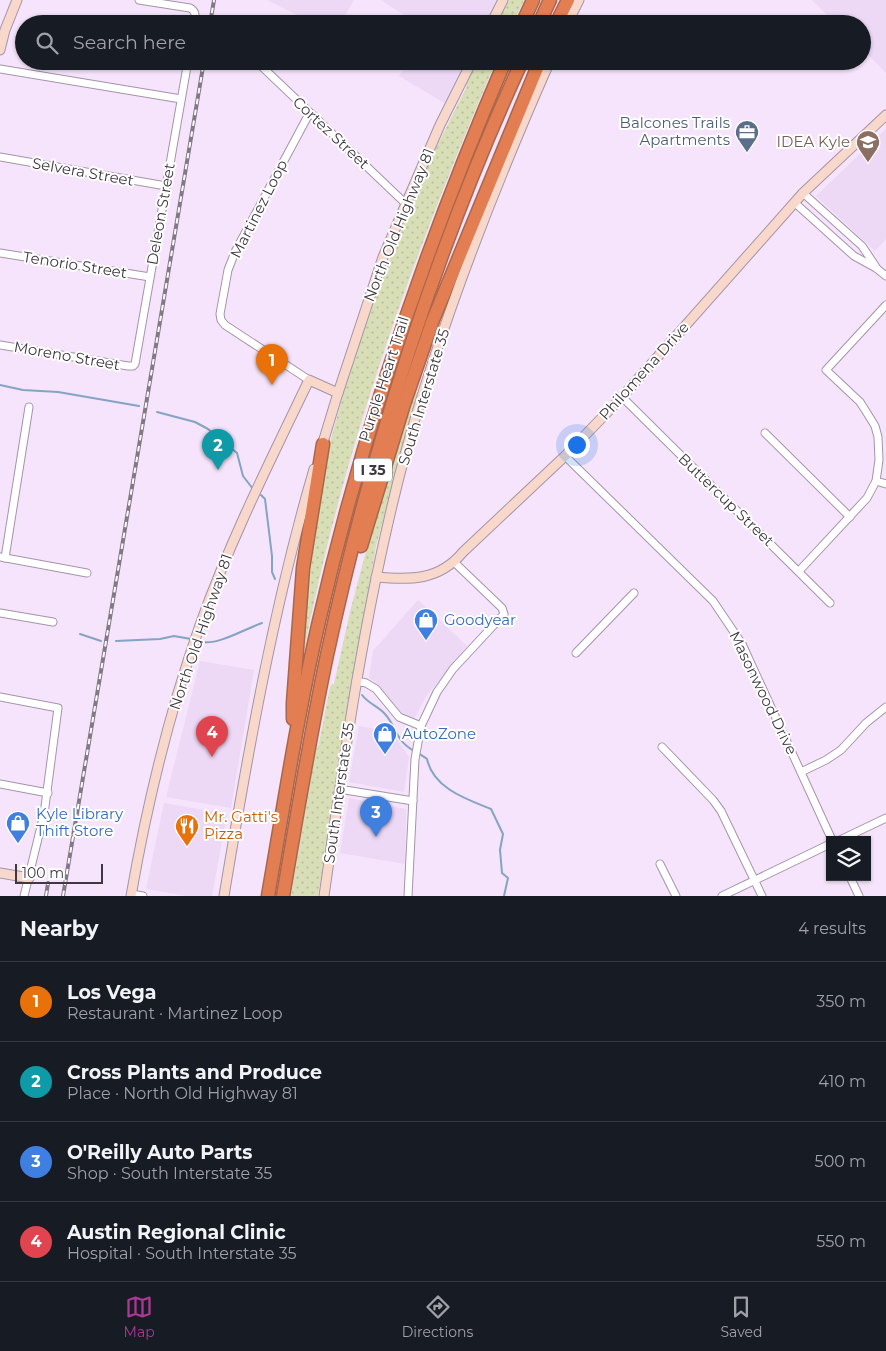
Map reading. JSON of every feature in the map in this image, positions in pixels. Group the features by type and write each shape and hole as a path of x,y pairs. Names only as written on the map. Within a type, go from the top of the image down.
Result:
{"highway":[{"path":"526,15 533,0"},
{"path":"543,15 550,0"},
{"path":"560,15 568,0"},
{"name":"Purple Heart Trail","path":"268,896 307,676 335,554 384,379 432,240 501,70"},
{"name":"Purple Heart Trail","path":"283,896 314,721 346,572 378,451 423,310 462,204 518,70"},
{"path":"346,572 362,544 404,404 433,320 536,70"},
{"path":"294,748 293,703 303,568 323,444"}],"main road":[{"path":"0,50 16,0"},
{"path":"496,15 503,0"},
{"path":"572,15 579,0"},
{"name":"North Old Highway 81","path":"338,393 383,257 440,125 468,70"},
{"name":"South Interstate 35","path":"324,896 356,681 376,577 404,459 442,335 495,191 546,70"},
{"name":"Philomena Drive","path":"376,577 415,578 441,570 454,562 565,456 622,397 803,194 886,115"},
{"name":"North Old Highway 81","path":"131,895 155,774 200,624 233,540 309,380"},
{"name":"Martinez Loop","path":"309,380 338,393"},
{"path":"224,896 262,681 288,563 312,476 338,393"},
{"path":"0,873 29,878"}],"street":[{"path":"139,0 190,8 196,15"},
{"path":"0,69 181,99"},
{"name":"Deleon Street","path":"134,366 186,70"},
{"name":"Cortez Street","path":"265,70 309,114 406,204"},
{"name":"Martinez Loop","path":"309,114 235,252 228,270 220,314 221,320 226,325 309,380"},
{"name":"Selvera Street","path":"0,157 166,186"},
{"path":"803,194 862,246 876,268"},
{"path":"795,203 854,256 886,276"},
{"path":"835,239 843,230"},
{"name":"Tenorio Street","path":"0,253 150,277"},
{"path":"798,571 850,517 866,498 876,481 879,449 875,426 860,402 826,370 886,305"},
{"name":"Moreno Street","path":"0,345 134,366"},
{"name":"Buttercup Street","path":"622,397 830,603"},
{"path":"29,408 3,558 87,573"},
{"path":"765,433 850,517"},
{"name":"Masonwood Drive","path":"565,456 712,601 742,644 830,836"},
{"path":"876,481 886,484"},
{"path":"408,896 415,759 421,726 437,692 453,669 504,614 502,608 454,562"},
{"path":"576,653 634,593"},
{"path":"0,613 53,622"},
{"path":"356,681 376,689 399,717 421,726"},
{"path":"0,697 58,708 48,793 24,896"},
{"path":"801,772 826,760 841,750 866,723 886,707"},
{"path":"662,747 713,800 721,811 762,896"},
{"path":"0,784 48,793"},
{"path":"340,789 413,801"},
{"path":"848,836 886,818"},
{"path":"722,896 826,846"},
{"path":"660,864 676,896"},
{"path":"852,881 859,896"},
{"path":"131,895 143,896"}],"shaded area":[{"path":"267,0 354,0 345,15 297,15"},
{"path":"381,0 499,0 492,15 404,15"},
{"path":"812,0 886,0 886,73 871,58 871,15 827,15"},
{"path":"403,70 460,70 463,72 446,104 399,76"},
{"name":"IDEA Kyle","path":"886,129 886,239 875,251 816,196"},
{"path":"418,600 467,646 427,695 414,719 401,712 375,682 369,678 373,651"},
{"path":"200,661 254,670 231,808 166,797"},
{"path":"359,726 392,732 409,757 404,792 349,782"},
{"path":"349,798 406,809 405,864 340,853"},
{"path":"164,803 227,814 212,896 187,896 146,889"}],"green space":[{"path":"509,0 524,0 517,15 502,15"},
{"path":"472,70 492,70 437,204 384,351 339,500 320,575 304,651 302,610 323,468 348,377 361,335 397,240 434,152 467,86 465,85"},
{"path":"494,180 397,470 376,546 318,896 291,896 316,748 318,748 330,687 334,684 350,612 382,491 414,392 419,393 468,249"}],"waterway":[{"path":"0,385 23,390 58,392 139,406"},
{"path":"157,412 195,422 208,429 237,453 243,476 253,489"},
{"path":"261,495 265,499 272,556 272,572 275,579"},
{"path":"203,642 224,639 262,623"},
{"path":"80,634 101,641"},
{"path":"116,641 160,639 174,636 191,639"},
{"path":"362,695 387,716 399,737 410,749 427,759 430,769 443,785 461,796 491,809 503,834 500,850 502,873 508,878 504,896"}],"railway":[{"path":"212,15 214,0"},
{"path":"63,896 202,70"},
{"path":"46,896 48,883"}],"place":[{"name":"Balcones Trails Apartments","path":"747,153"},
{"name":"IDEA Kyle","path":"868,163"},
{"name":"Los Vega","path":"272,385"},
{"name":"Cross Plants and Produce","path":"218,470"},
{"name":"Goodyear","path":"426,641"},
{"name":"AutoZone","path":"385,755"},
{"name":"Austin Regional Clinic","path":"212,757"},
{"name":"O'Reilly Auto Parts","path":"376,837"},
{"name":"Kyle Library Thift Store","path":"18,844"},
{"name":"Mr. Gatti's Pizza","path":"187,847"}]}
